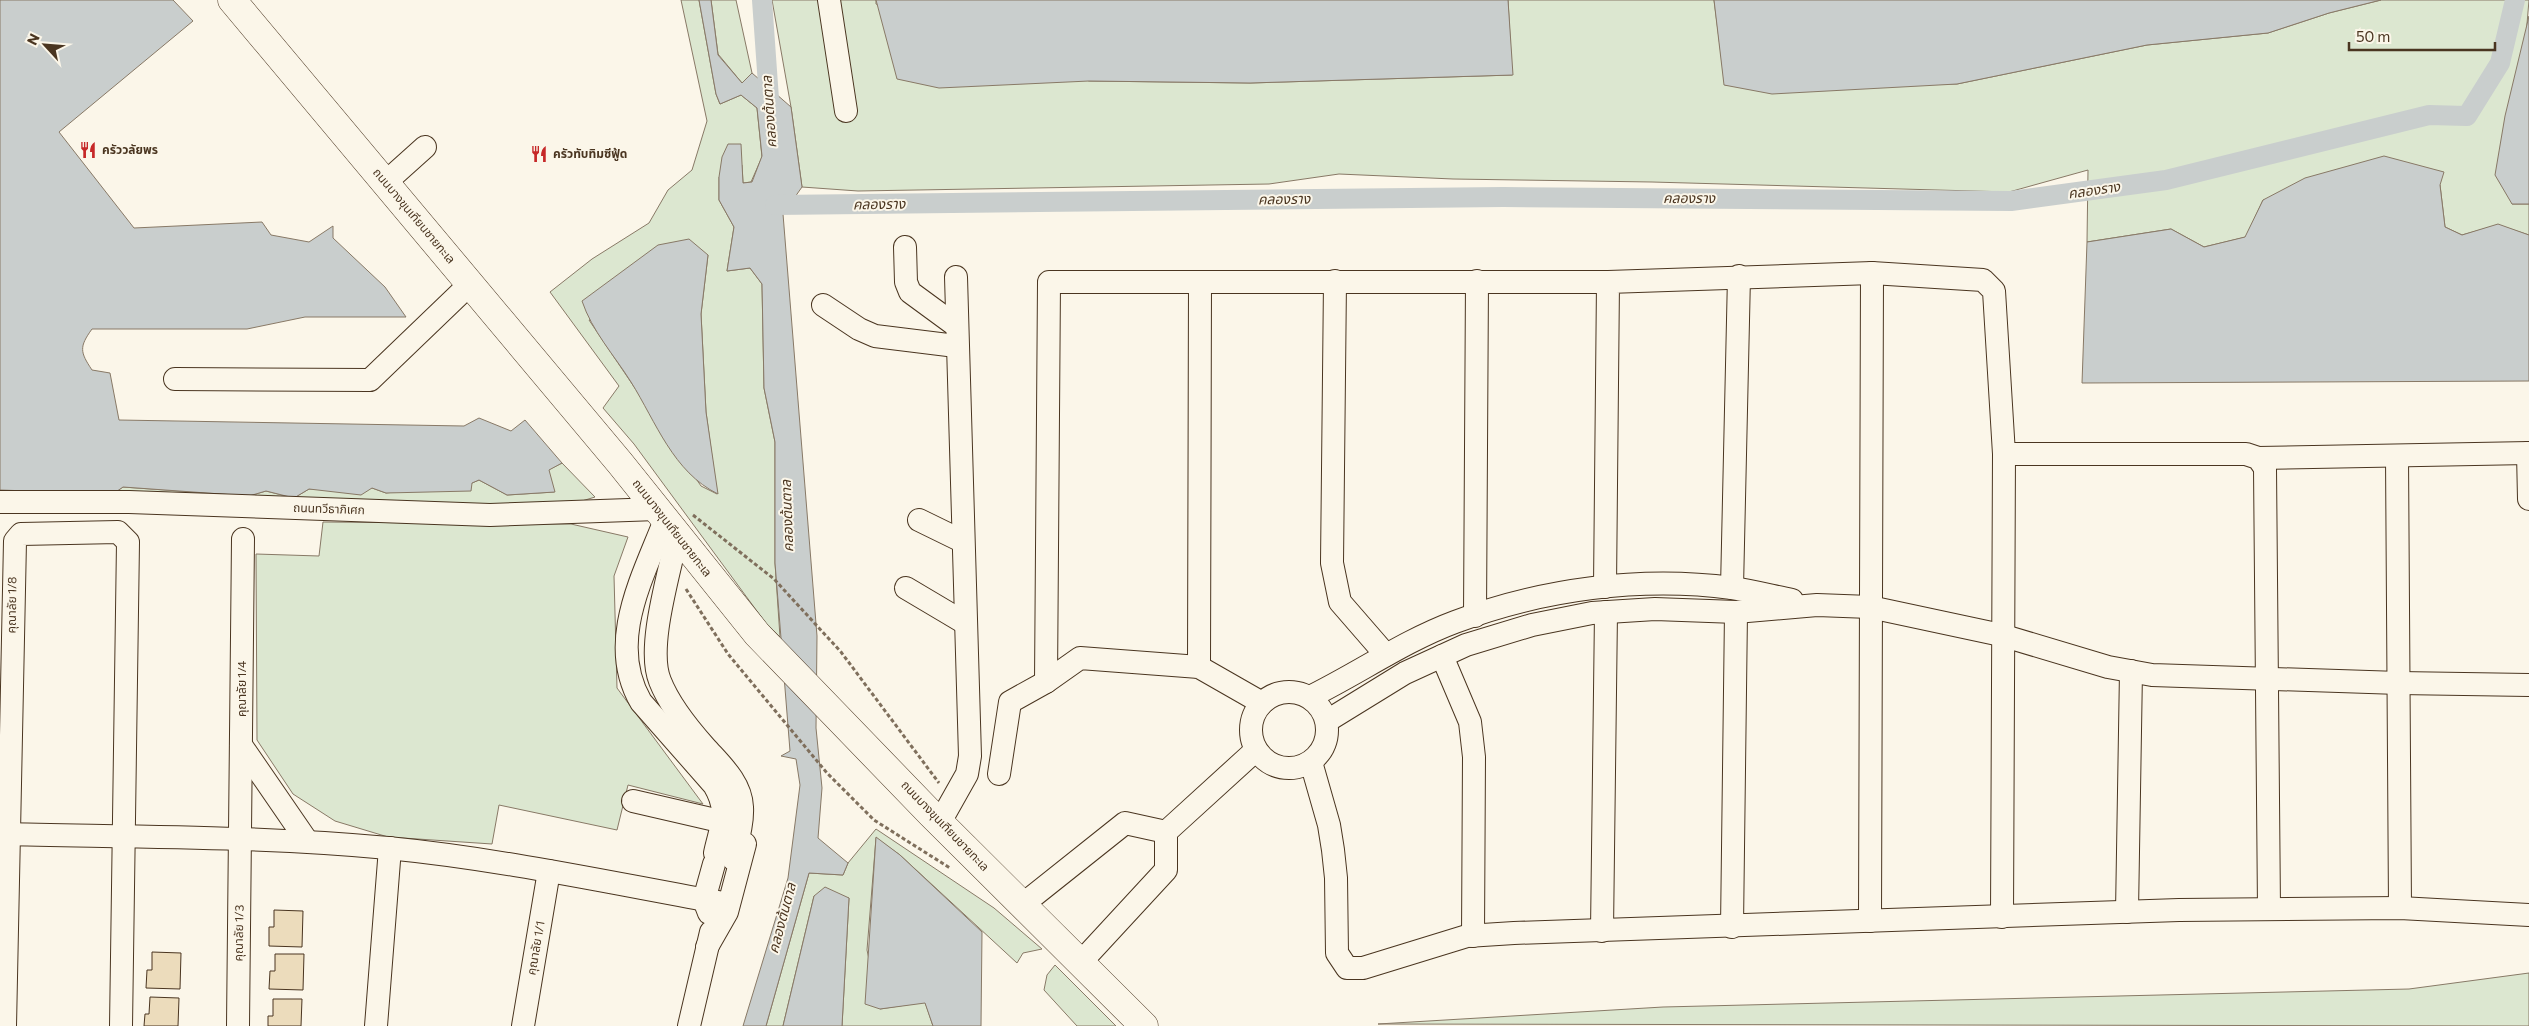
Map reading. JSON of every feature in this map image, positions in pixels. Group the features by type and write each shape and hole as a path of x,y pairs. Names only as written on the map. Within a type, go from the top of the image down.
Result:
{"main road":[{"name":"ถนนบางขุนเทียนชายทะเล","path":"232,0 471,283 757,634 824,702 947,810 1022,905 1144,1026"}],"street":[{"path":"829,0 846,111"},
{"path":"386,182 426,147"},
{"path":"905,247 906,282 910,292 956,335"},
{"path":"1870,921 1872,273"},
{"path":"1046,682 1049,282 1608,282 1739,276 1872,273 1984,280 1994,291 2004,454 2002,917"},
{"path":"1732,588 1739,276"},
{"path":"947,810 967,774 970,756 962,541 956,277"},
{"path":"1335,281 1332,563 1340,602 1386,655"},
{"path":"1475,616 1477,281"},
{"path":"1199,667 1200,282"},
{"path":"1605,587 1608,282"},
{"path":"175,379 370,380 471,283"},
{"path":"823,305 859,330 875,336 956,335"},
{"path":"2004,454 2246,454 2258,458 2529,453 2529,499"},
{"path":"2397,456 2400,908"},
{"path":"2258,458 2265,468 2269,910"},
{"name":"ถนนทวีธาภิเศก","path":"0,502 129,502 666,521"},
{"path":"919,520 962,541"},
{"path":"666,521 654,648 659,680 676,710 704,746 727,770 740,793 749,803 749,829 727,912 707,947"},
{"path":"666,521 632,603 626,646 628,671 641,702 714,785 723,800 731,823"},
{"name":"คุณาลัย 1/8","path":"5,1026 4,834 15,541 21,534 118,532 128,542 124,837"},
{"name":"คุณาลัย 1/4","path":"240,840 243,539"},
{"path":"1310,697 1386,655 1455,622 1523,601 1585,588 1650,584 1732,588 1817,606"},
{"path":"906,588 965,623"},
{"path":"1327,721 1406,673 1466,645 1532,625 1606,612 1655,608 1736,612 1817,606 1870,607 2002,635 2108,667 2152,675 2529,685"},
{"path":"1602,931 1606,612"},
{"path":"1732,926 1736,612"},
{"path":"1442,656 1470,722 1474,757 1473,936"},
{"path":"999,774 1010,702 1046,682 1080,658 1199,667 1262,703"},
{"path":"2127,912 2131,671"},
{"path":"1285,691 1298,692 1310,697 1320,706 1327,721 1326,742 1320,753 1311,762 1300,767 1287,769 1275,766 1264,760 1256,750 1251,726 1254,714 1262,703 1272,695 1285,691"},
{"path":"241,745 307,841"},
{"path":"1080,962 1166,870 1166,832 1256,750"},
{"path":"1311,762 1329,825 1333,850 1336,878 1337,953 1347,968 1363,968 1473,936 2127,912 2400,908 2529,915"},
{"path":"689,1026 707,947 731,823 742,807 740,793"},
{"path":"633,801 731,823"},
{"path":"1022,905 1125,823 1166,832"},
{"path":"4,834 307,841 390,848 485,860 550,871 713,909"},
{"path":"121,1026 124,837"},
{"name":"คุณาลัย 1/3","path":"238,1026 240,840"},
{"path":"376,1026 390,848"},
{"name":"คุณาลัย 1/1","path":"523,1026 550,871"}],"path":[{"name":"ถนนบางขุนเทียนชายทะเล","path":"774,579 841,652 910,748 947,810"},
{"name":"ถนนบางขุนเทียนชายทะเล","path":"693,600 728,654 772,710 827,773 874,820 952,869"}],"green space":[{"path":"681,0 699,0 716,94 720,104 741,95 757,108 762,157 751,182 743,183 742,165 719,177 719,200 734,227 727,271 750,268 762,284 764,388 775,442 775,563 780,637 765,622 634,444 603,408 619,386 550,292 592,259 649,223 668,190 692,170 707,121","holes":["708,255 701,314 706,412 717,494 701,486 589,320"]},
{"path":"711,0 736,0 752,73 742,83 718,54"},
{"path":"772,0 876,0 876,4 1089,81 1250,83 1512,75 1508,0 1714,0 1725,85 1957,84 2147,45 2268,33 2329,13 2381,0 2529,0 2512,204 2529,204 2529,235 2498,225 2462,235 2445,227 2440,185 2263,200 2246,237 2204,247 2171,229 2087,242 2088,170 2009,192 1652,182 1453,179 1339,174 1269,184 858,191 802,187 791,107"},
{"path":"562,463 595,497 559,508 0,499 0,490 113,494 123,487 249,496 266,491 294,498 309,489 372,488 386,493 472,483 479,480 507,495 554,492 548,470"},
{"path":"323,522 571,524 628,537 614,576 617,688 703,804 628,785 617,830 499,805 492,844 388,837 335,821 293,794 257,740 256,554 319,556"},
{"path":"876,829 994,908 1042,949 1023,953 1017,963 900,855 876,838 867,950 880,1009 925,1002 933,1026 842,1026 849,898 814,896 783,1026 766,1026 809,873 843,875 848,863"},
{"path":"1055,965 1116,1026 1077,1026 1044,990 1047,975"},
{"path":"2529,973 2529,1026 1378,1024 1663,1007 2409,989"}],"water":[{"path":"0,0 173,0 193,21 59,132 134,228 262,222 271,235 309,242 333,226 333,238 385,287 406,317 305,317 247,329 92,329 83,345 83,354 92,370 110,373 119,420 464,426 479,418 511,431 525,420 562,463 549,470 555,492 507,495 479,480 472,483 471,491 386,493 372,488 361,495 309,489 294,498 266,491 249,496 123,487 113,494 0,490"},
{"path":"699,0 711,0 718,55 742,83 752,73 791,107 802,187 783,214 817,636 816,728 822,788 818,838 848,863 843,875 809,873 766,1026 743,1026 788,878 800,785 796,759 781,756 790,751 775,563 775,442 764,388 762,284 750,268 727,271 734,227 719,200 719,177 722,157 728,144 741,144 743,183 752,182 762,156 757,108 741,95 720,104 716,94"},
{"path":"876,0 1508,0 1513,75 1250,83 1089,81 939,88 897,79"},
{"path":"1714,0 2381,0 2329,13 2268,33 2147,45 1957,84 1772,94 1724,85"},
{"path":"2529,16 2529,204 2512,204 2495,175 2505,116"},
{"path":"2384,156 2444,172 2440,185 2445,227 2462,235 2498,224 2529,235 2529,381 2082,383 2087,242 2171,229 2204,247 2245,237 2263,200 2305,178"},
{"path":"689,239 708,255 701,314 706,412 718,494 702,485 689,473 667,445 631,382 591,323 582,301 658,245"},
{"path":"876,837 900,855 982,932 981,1026 933,1026 925,1003 880,1009 865,1004"},
{"path":"825,887 849,898 842,1026 783,1026 814,896"}],"building":[{"path":"274,910 303,911 302,947 269,946 269,927 274,927"},
{"path":"152,952 181,953 180,989 146,988 147,970 152,970"},
{"path":"275,954 304,954 303,990 269,989 270,971 275,971"},
{"path":"150,997 179,998 178,1026 144,1026 145,1014 149,1014"},
{"path":"273,999 302,999 301,1026 268,1026 268,1016 273,1016"}],"waterway":[{"name":"คลองต้นตาล","path":"762,0 770,113"},
{"name":"คลองราง","path":"775,205 1503,197 2011,201 2166,180 2429,115 2467,116 2500,63 2515,0"}],"place":[{"name":"ครัววลัยพร","path":"88,150"},
{"name":"ครัวทับทิมซีฟู้ด","path":"539,154"}]}
